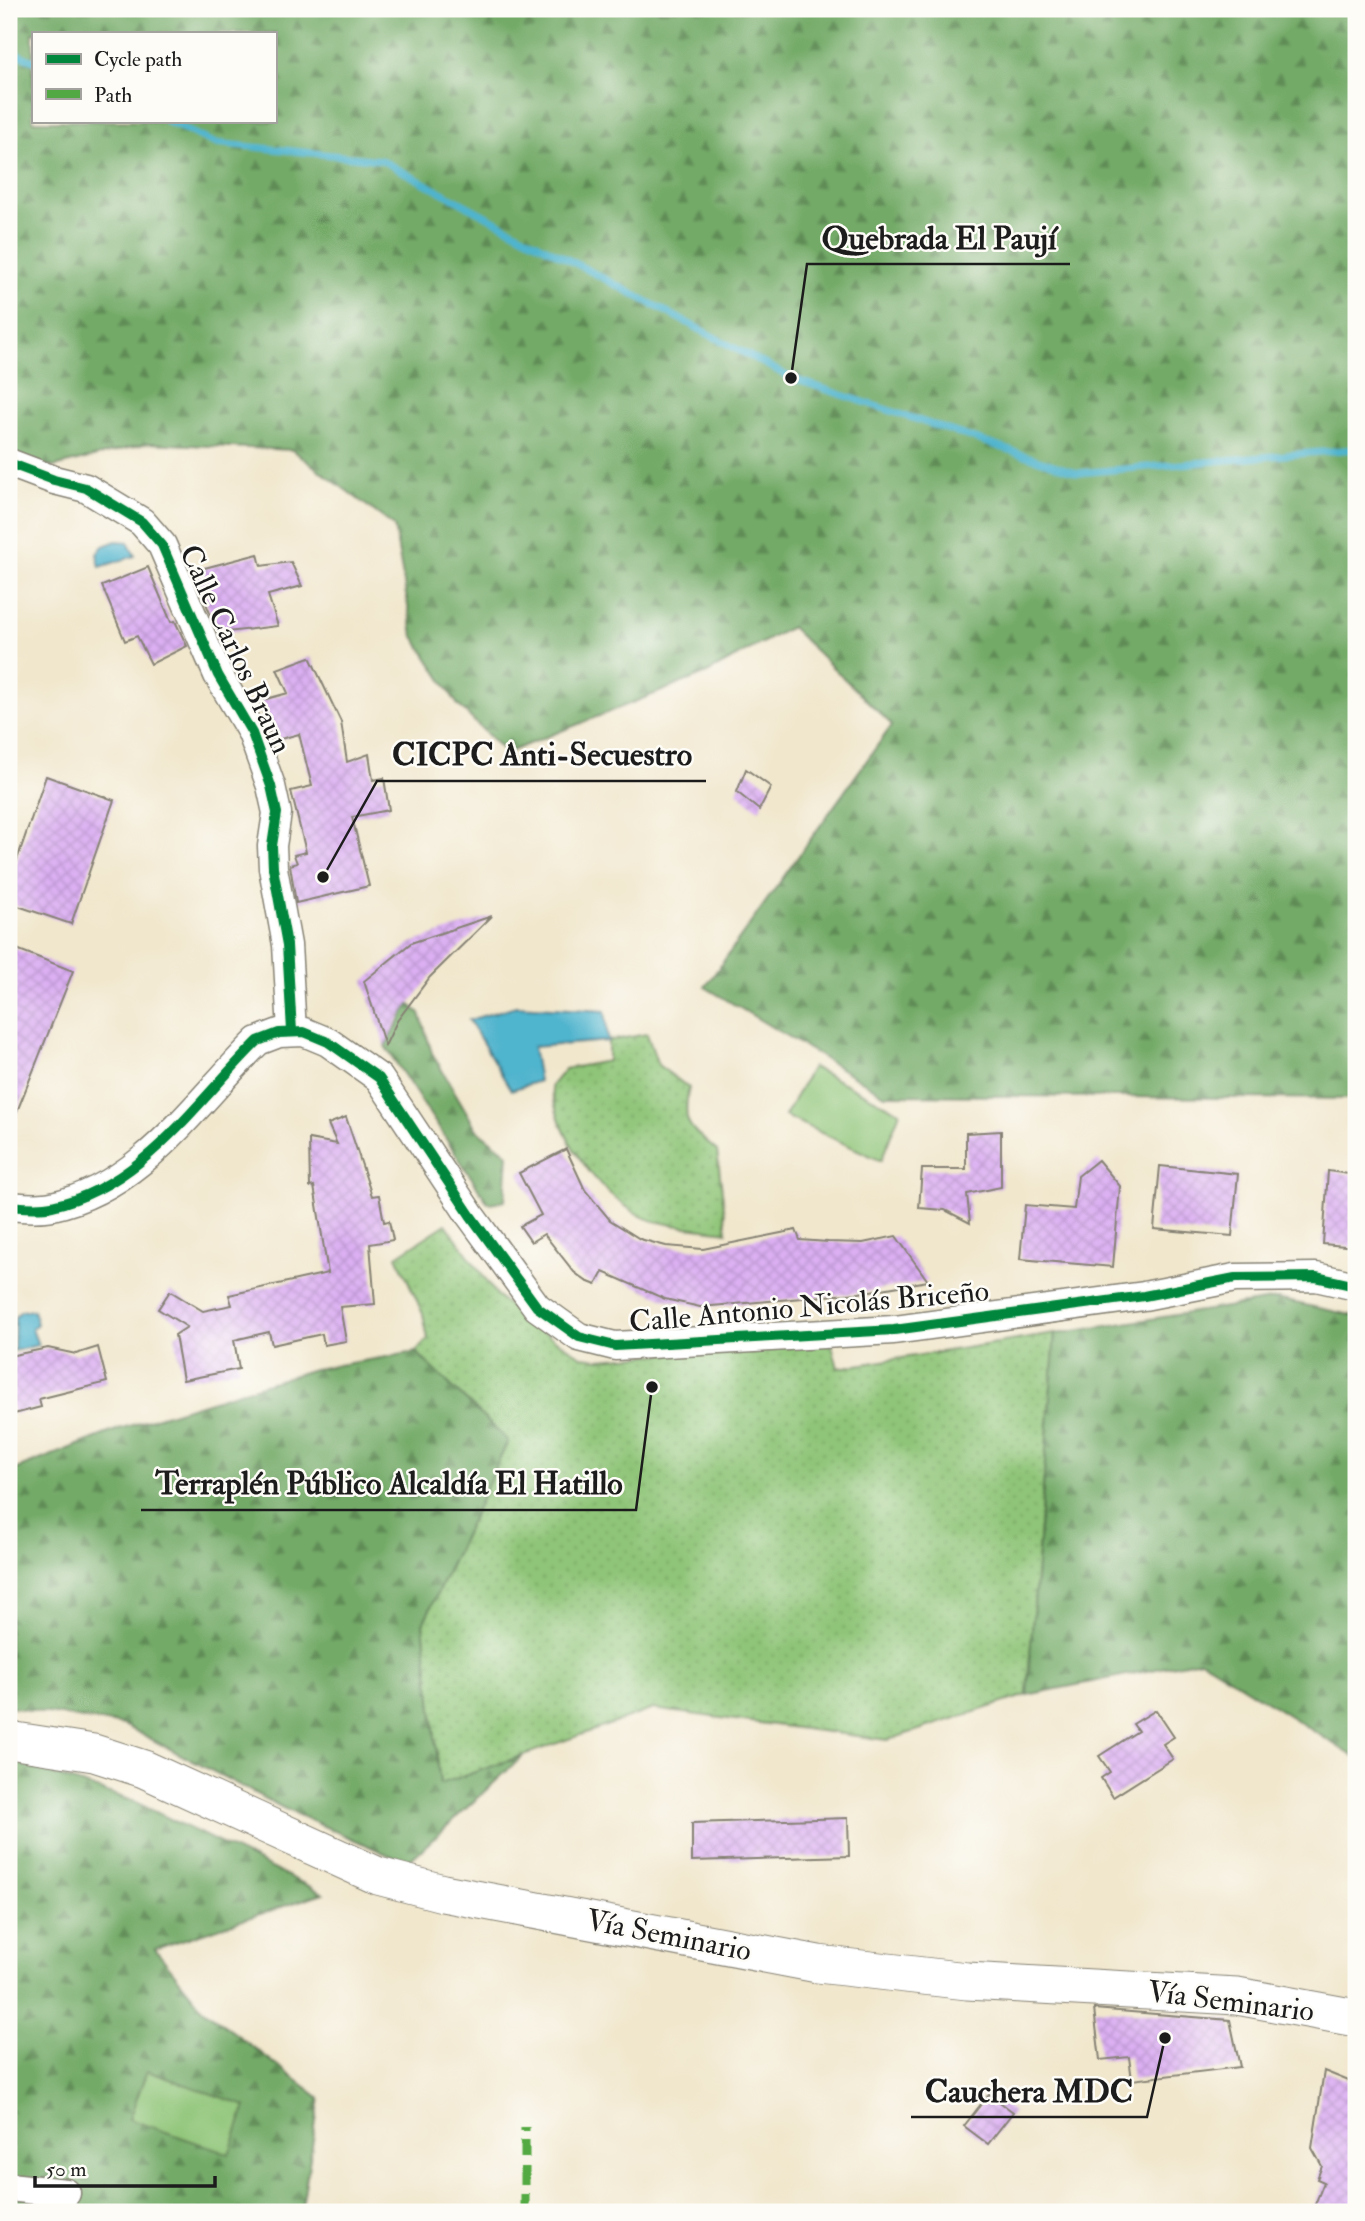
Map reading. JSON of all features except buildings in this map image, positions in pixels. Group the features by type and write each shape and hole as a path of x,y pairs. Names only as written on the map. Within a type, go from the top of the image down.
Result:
{"main road":[{"name":"Vía Seminario","path":"9,1740 94,1753 144,1769 378,1877 443,1893 818,1964 967,1981 1237,1996 1356,2018"}],"street":[{"name":"Calle Carlos Braun","path":"9,463 86,488 142,522 162,545 218,675 252,733 271,786 277,813 272,846 273,868 287,945 292,1031"},
{"path":"9,1206 49,1207 76,1199 128,1171 149,1156 258,1041 292,1031"},
{"name":"Calle Antonio Nicolás Briceño","path":"292,1031 304,1032 328,1042 379,1078 470,1215 537,1307 579,1338 615,1346 894,1330 1144,1296 1235,1278 1315,1277 1356,1286"},
{"path":"9,2187 66,2193"}],"green space":[{"path":"9,9 1356,9 1356,1099 885,1095 705,987 892,725 791,627 707,673 506,753 458,705 413,635 394,526 292,450 148,443 54,467 9,461"},
{"path":"409,1004 420,1013 432,1053 477,1130 508,1154 505,1201 488,1203 385,1046"},
{"path":"647,1034 658,1065 689,1088 686,1110 690,1125 717,1151 727,1232 648,1219 624,1205 581,1161 562,1125 551,1086 565,1069 608,1061 608,1041"},
{"path":"812,1067 900,1112 881,1161 785,1116"},
{"path":"446,1224 498,1297 529,1323 583,1357 599,1359 831,1341 838,1368 1055,1334 1027,1695 888,1740 653,1709 440,1785 423,1624 508,1441 416,1352 428,1339 423,1314 397,1256"},
{"path":"1277,1299 1356,1316 1356,1758 1201,1660 1027,1695 1055,1334"},
{"path":"416,1352 508,1441 423,1624 440,1784 523,1756 407,1863 285,1809 124,1725 9,1707 9,1472 119,1429 314,1369"},
{"path":"9,1760 133,1801 323,1893 155,1949 203,2009 320,2098 301,2212 9,2212"},
{"path":"147,2071 246,2106 229,2154 129,2119"}],"water":[{"path":"116,541 128,542 135,556 100,567 97,554 103,546"},
{"path":"516,1006 605,1011 608,1041 533,1047 539,1081 511,1090 469,1020"},
{"path":"33,1310 37,1324 32,1329 38,1345 14,1351 15,1317 21,1311"}],"waterway":[{"path":"9,50 32,61"},
{"path":"168,122 214,143 381,160 791,378 1078,473 1356,449"}],"marked path":[{"path":"525,2127 525,2212"}],"cycle path":[{"path":"9,463 54,480 86,488 142,522 162,545 218,675 252,733 271,786 277,813 272,846 273,868 287,945 292,1031"},
{"path":"9,1206 52,1206 84,1196 113,1181 166,1139 258,1041 279,1033 304,1032 328,1042 379,1078 470,1215 537,1307 579,1337 615,1346 894,1330 1144,1296 1235,1278 1316,1277 1356,1286"}],"place":[{"name":"Quebrada El Paují","path":"791,378"},
{"name":"CICPC Anti-Secuestro","path":"323,877"},
{"name":"Terraplén Público Alcaldía El Hatillo","path":"652,1387"},
{"name":"Cauchera MDC","path":"1165,2038"}]}
